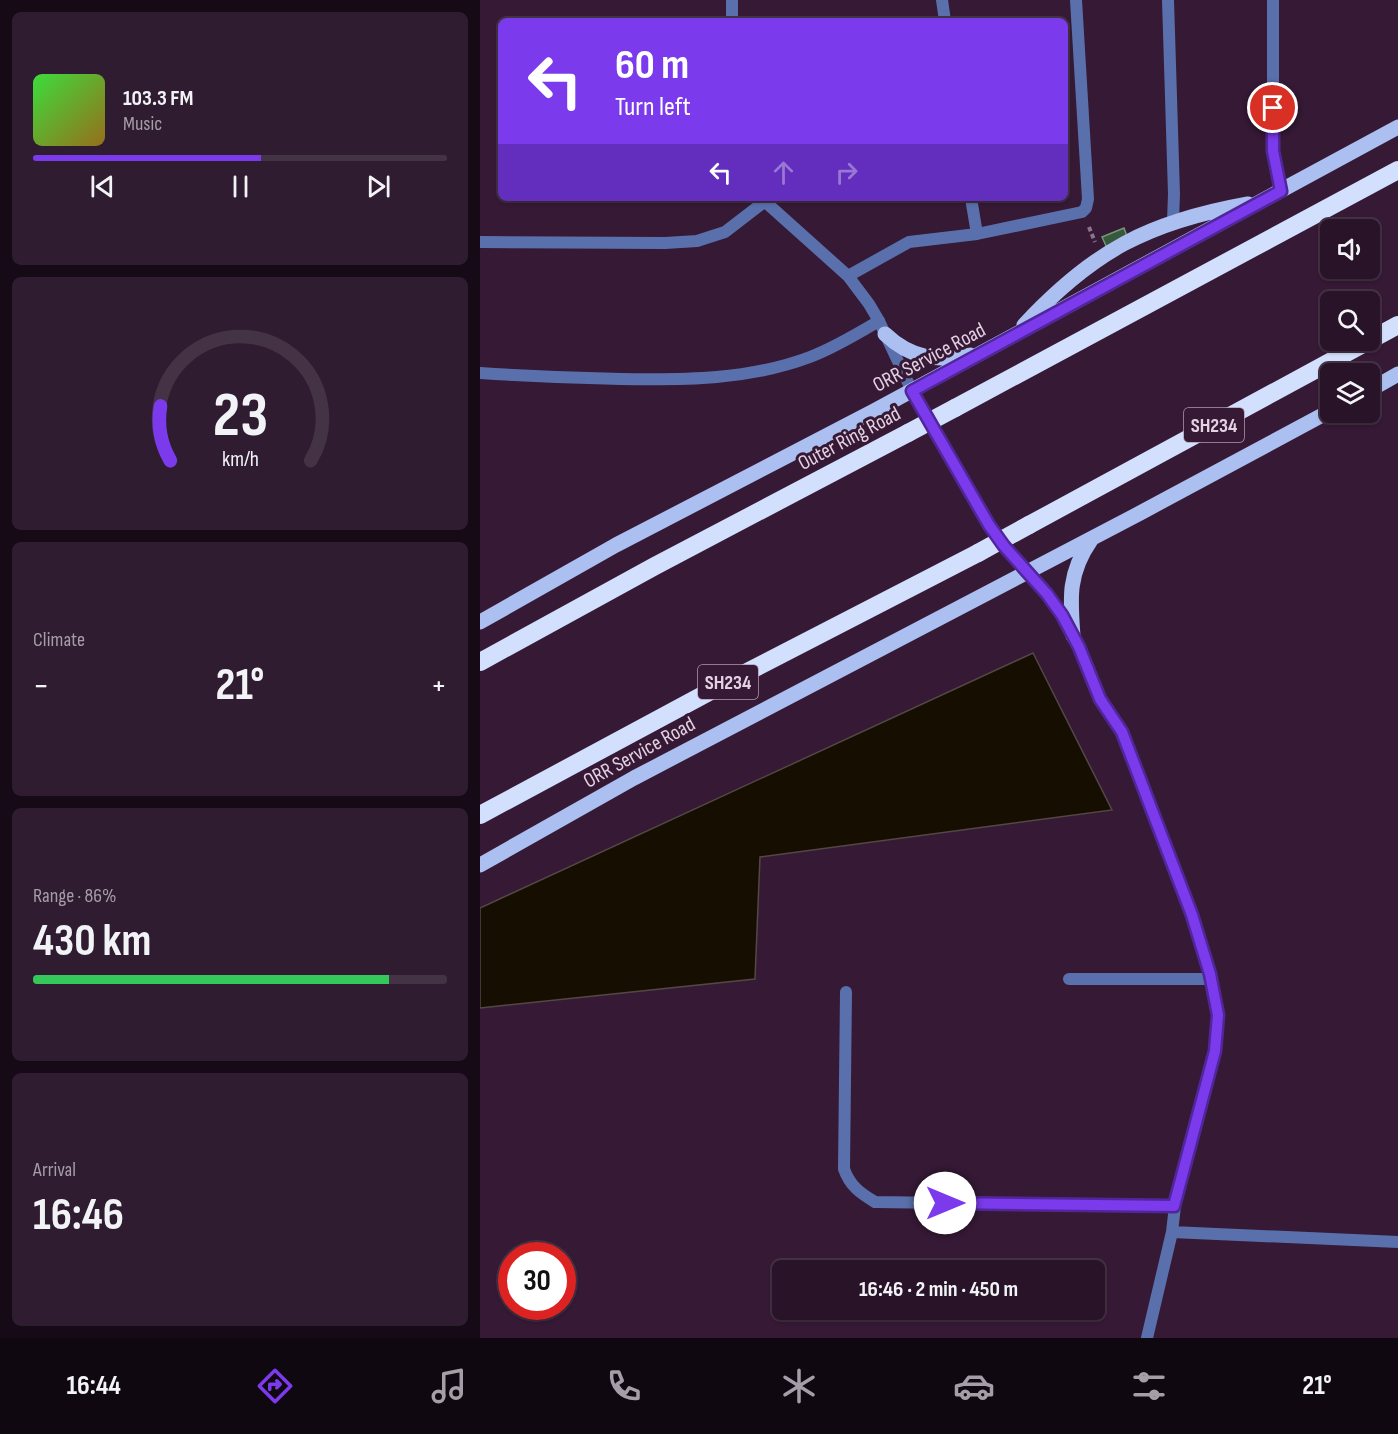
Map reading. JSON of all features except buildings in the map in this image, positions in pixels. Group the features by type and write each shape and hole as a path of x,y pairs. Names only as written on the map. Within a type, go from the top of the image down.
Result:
{"highway":[{"name":"Outer Ring Road","path":"480,662 655,566 1398,170"},
{"name":"SH234","path":"480,815 720,686 978,553 1398,325"}],"main road":[{"name":"ORR Service Road","path":"480,622 616,545 912,391 1398,127"},
{"path":"1015,334 1053,294 1101,256 1146,232 1173,221 1205,212 1263,201"},
{"path":"882,327 897,346 926,357 960,357 982,352"},
{"path":"1380,384 1398,374"},
{"name":"ORR Service Road","path":"480,865 634,778 1320,416"},
{"path":"1073,636 1070,594 1073,575 1081,555 1092,538"}],"street":[{"path":"732,0 732,18"},
{"path":"942,0 945,18"},
{"path":"848,276 909,242 976,234 1082,212 1086,208 1088,199 1076,0"},
{"path":"1168,0 1173,221"},
{"path":"1273,0 1273,151 1281,191"},
{"path":"480,242 665,243 697,241 725,232 762,201"},
{"path":"764,201 848,276 882,327 912,391 989,525 1057,608 1073,636 1100,699 1122,732 1192,915 1211,980 1218,1015 1215,1051 1174,1206 1173,1232 1147,1338"},
{"path":"971,201 976,234"},
{"path":"480,374 688,380 729,377 772,369 810,357 850,338 882,327"},
{"path":"1069,979 1211,980"},
{"path":"846,992 844,1169 849,1182 859,1192 875,1202 1174,1206"},
{"path":"1173,1232 1398,1242"}],"path":[{"path":"1082,212 1101,256"}],"shaded area":[{"path":"1033,653 1112,810 760,857 755,979 480,1008 480,908"}],"route":[{"path":"945,1203 1174,1206 1215,1051 1218,1015 1210,974 1192,915 1122,732 1100,699 1079,647 1062,615 989,525 912,391 1281,191 1273,151 1273,108"}]}
